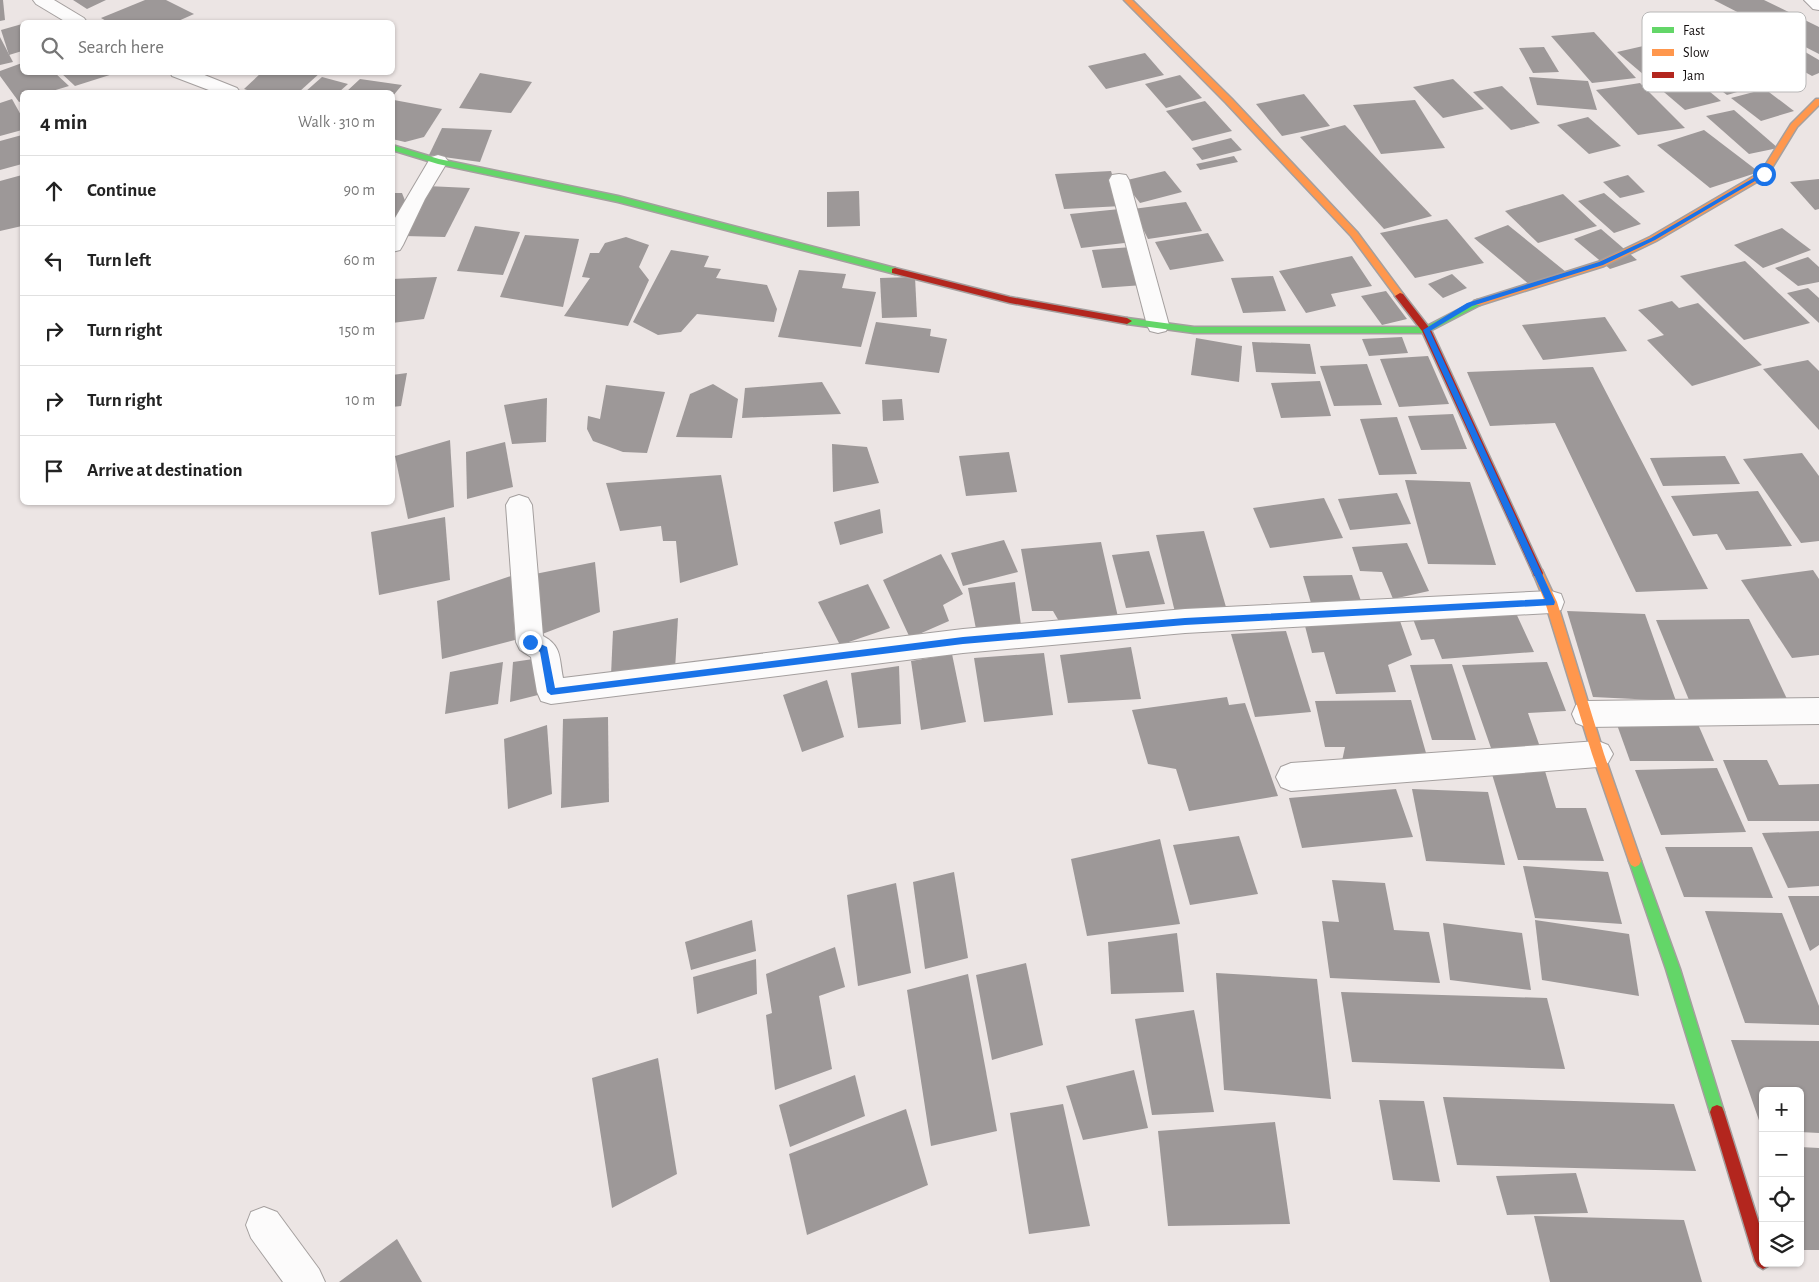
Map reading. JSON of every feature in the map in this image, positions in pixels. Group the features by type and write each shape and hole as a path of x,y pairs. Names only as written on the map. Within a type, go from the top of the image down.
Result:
{"street":[{"path":"42,0 75,20"},
{"path":"1128,0 1229,101 1354,234 1426,330 1551,602 1598,754 1673,969 1759,1249"},
{"path":"1813,0 1819,5"},
{"path":"187,75 225,90"},
{"path":"395,148 438,161 627,201 850,258 968,291 1078,314 1194,330 1426,330 1470,305 1601,264 1653,239 1764,174 1794,126 1819,101"},
{"path":"395,239 438,161"},
{"path":"1119,180 1158,325"},
{"path":"519,505 530,642 544,650 551,692 982,639 1185,621 1551,602"},
{"path":"1586,714 1819,711"},
{"path":"1291,777 1598,754"},
{"path":"264,1224 306,1282"},
{"path":"1764,1267 1769,1282"}],"building":[{"path":"0,0 3,0 5,20 0,21"},
{"path":"73,0 106,0 87,9"},
{"path":"145,0 166,0 194,14 180,20 104,20 101,18"},
{"path":"1714,0 1764,0 1788,12 1737,12"},
{"path":"1806,21 1819,27 1819,54 1806,47"},
{"path":"20,25 20,52 9,55 1,30"},
{"path":"1594,32 1636,78 1592,83 1551,36"},
{"path":"0,37 13,62 0,65"},
{"path":"1642,46 1642,73 1617,52"},
{"path":"1544,47 1559,72 1533,73 1519,48"},
{"path":"1806,52 1819,60 1819,73 1812,76 1806,73"},
{"path":"1145,53 1164,75 1106,89 1088,66"},
{"path":"20,64 20,75 57,75 69,86 56,90 20,90 19,102 0,76 0,71"},
{"path":"480,73 532,82 511,113 459,108"},
{"path":"63,75 110,75 75,86"},
{"path":"259,75 318,75 301,90 244,89"},
{"path":"1180,75 1202,98 1166,108 1145,84"},
{"path":"322,77 348,84 341,90 307,90"},
{"path":"1529,77 1588,81 1597,110 1537,105"},
{"path":"360,79 402,85 395,93 395,90 348,90"},
{"path":"1453,79 1484,109 1443,118 1413,87"},
{"path":"1640,83 1642,85 1642,92 1649,92 1685,128 1638,135 1596,90"},
{"path":"1502,86 1540,123 1511,130 1473,92"},
{"path":"1664,92 1710,92 1721,101 1685,110"},
{"path":"1723,92 1737,92 1727,95"},
{"path":"1754,92 1769,92 1794,111 1761,121 1731,98"},
{"path":"1304,94 1330,126 1282,136 1256,104"},
{"path":"12,99 20,113 20,131 0,136 0,103"},
{"path":"395,100 442,109 424,137 405,142 395,140"},
{"path":"1415,100 1445,148 1381,154 1353,105"},
{"path":"1205,101 1232,131 1192,141 1166,111"},
{"path":"1734,110 1778,148 1749,154 1706,116"},
{"path":"1588,117 1621,146 1589,154 1557,125"},
{"path":"1345,125 1432,216 1384,229 1300,137"},
{"path":"442,128 492,130 480,162 429,155"},
{"path":"1704,130 1759,172 1710,188 1657,145"},
{"path":"20,136 20,165 0,170 0,141"},
{"path":"1231,138 1242,150 1202,160 1192,148"},
{"path":"1234,156 1238,162 1200,170 1196,164"},
{"path":"1111,171 1122,206 1064,209 1055,174"},
{"path":"1165,171 1182,192 1140,203 1123,181"},
{"path":"1628,175 1645,192 1620,198 1603,182"},
{"path":"20,176 20,226 0,231 0,181"},
{"path":"1819,179 1819,209 1815,210 1790,182"},
{"path":"427,186 470,188 445,237 404,236"},
{"path":"859,191 860,226 827,227 827,192"},
{"path":"395,193 402,193 408,208 395,222"},
{"path":"1604,193 1641,224 1614,233 1578,201"},
{"path":"1563,194 1597,226 1538,243 1505,211"},
{"path":"1186,202 1202,231 1148,239 1133,209"},
{"path":"1120,209 1133,242 1081,248 1070,214"},
{"path":"1447,219 1484,263 1415,278 1380,233"},
{"path":"1508,225 1566,272 1531,286 1474,238"},
{"path":"475,226 520,232 503,275 457,271"},
{"path":"1782,228 1811,250 1763,268 1734,245"},
{"path":"1601,229 1637,260 1610,269 1574,239"},
{"path":"1208,233 1224,261 1170,270 1155,242"},
{"path":"525,235 579,239 563,307 500,297"},
{"path":"626,237 649,245 639,267 649,280 628,326 564,316 590,278 582,277 590,253 599,253 605,243"},
{"path":"1132,247 1143,285 1102,288 1092,250"},
{"path":"671,250 709,256 704,267 721,269 716,278 767,285 777,309 774,322 697,314 681,332 658,335 633,322"},
{"path":"1352,256 1372,286 1331,294 1336,306 1306,313 1279,271"},
{"path":"1808,257 1819,267 1819,282 1798,286 1775,268"},
{"path":"1745,261 1810,323 1744,340 1680,276"},
{"path":"799,270 846,274 842,288 876,292 861,347 778,337"},
{"path":"1452,274 1467,288 1443,298 1428,284"},
{"path":"1273,276 1286,311 1243,313 1231,278"},
{"path":"437,277 424,319 395,323 395,279"},
{"path":"915,277 917,317 882,318 880,278"},
{"path":"1808,288 1819,298 1819,323 1787,293"},
{"path":"1386,291 1407,319 1382,325 1361,296"},
{"path":"1672,301 1679,308 1698,303 1762,365 1692,386 1647,340 1664,335 1638,310"},
{"path":"1605,317 1627,351 1543,360 1522,325"},
{"path":"876,322 931,329 930,336 947,339 939,373 865,364"},
{"path":"1402,337 1408,353 1369,356 1362,339"},
{"path":"1196,338 1242,346 1239,382 1191,375"},
{"path":"1252,342 1310,344 1316,374 1256,372"},
{"path":"1428,356 1449,404 1399,407 1380,359"},
{"path":"1808,360 1819,371 1819,430 1763,369"},
{"path":"1367,364 1382,405 1334,406 1320,366"},
{"path":"1593,367 1708,589 1636,592 1555,423 1490,426 1467,372"},
{"path":"407,373 401,406 395,407 395,375"},
{"path":"1320,381 1331,416 1281,418 1271,383"},
{"path":"822,382 841,414 742,418 745,388"},
{"path":"713,384 738,399 732,438 676,437 690,394"},
{"path":"606,385 665,392 647,453 623,452 593,441 587,429 588,416 600,419"},
{"path":"547,398 546,442 512,444 504,405"},
{"path":"902,399 904,420 883,421 882,400"},
{"path":"1453,414 1467,449 1421,450 1408,416"},
{"path":"1397,417 1417,474 1379,475 1360,419"},
{"path":"450,440 454,507 408,519 395,456"},
{"path":"505,442 513,487 467,499 466,452"},
{"path":"832,444 867,447 879,483 833,492"},
{"path":"1009,452 1017,492 966,496 959,456"},
{"path":"1802,453 1819,476 1819,541 1801,543 1743,459"},
{"path":"1725,456 1740,484 1663,486 1650,458"},
{"path":"721,475 738,565 680,583 676,541 663,541 661,526 620,531 606,483"},
{"path":"1405,480 1470,482 1496,565 1428,564"},
{"path":"1758,491 1792,546 1726,550 1717,534 1693,536 1671,496"},
{"path":"1397,493 1411,524 1350,530 1338,499"},
{"path":"1324,498 1343,538 1270,548 1253,508"},
{"path":"880,509 883,533 840,545 834,522"},
{"path":"445,517 450,580 379,595 371,532"},
{"path":"1204,531 1226,607 1175,612 1156,535"},
{"path":"1004,540 1018,572 963,586 951,553"},
{"path":"1101,542 1118,617 1060,623 1053,611 1032,611 1021,549"},
{"path":"1407,543 1429,591 1393,599 1382,572 1360,571 1352,547"},
{"path":"1149,551 1165,604 1126,608 1112,555"},
{"path":"941,554 963,594 943,605 949,621 910,638 883,580"},
{"path":"595,562 600,612 537,636 535,574"},
{"path":"1813,570 1819,579 1819,655 1792,658 1741,580"},
{"path":"1352,575 1361,601 1311,603 1303,576"},
{"path":"511,576 515,640 442,659 437,601"},
{"path":"1015,582 1021,625 976,629 968,588"},
{"path":"868,584 890,628 840,645 818,602"},
{"path":"1515,611 1534,652 1442,659 1434,639 1421,640 1413,619"},
{"path":"1567,611 1645,614 1676,701 1593,697"},
{"path":"678,618 675,670 611,675 613,631"},
{"path":"1749,619 1787,699 1689,700 1656,620"},
{"path":"1400,621 1412,655 1388,665 1396,692 1336,694 1324,652 1312,653 1305,626"},
{"path":"1286,631 1311,712 1255,717 1231,634"},
{"path":"1131,647 1141,699 1068,703 1060,655"},
{"path":"1044,653 1053,715 984,722 974,658"},
{"path":"952,654 966,722 921,730 911,661"},
{"path":"540,658 538,695 510,702 513,662"},
{"path":"503,662 498,704 445,714 450,672"},
{"path":"1547,662 1566,711 1528,713 1540,747 1491,748 1462,665"},
{"path":"1452,664 1476,740 1432,740 1410,665"},
{"path":"899,666 901,724 858,728 851,673"},
{"path":"827,680 844,737 802,752 783,695"},
{"path":"1227,697 1229,705 1245,703 1278,796 1189,811 1176,769 1148,764 1132,710"},
{"path":"1411,700 1428,760 1342,761 1345,747 1325,747 1315,701"},
{"path":"608,717 609,802 561,808 563,719"},
{"path":"1616,722 1697,722 1714,761 1630,761"},
{"path":"547,725 552,794 508,809 504,739"},
{"path":"1723,760 1767,760 1779,785 1819,784 1819,821 1748,821"},
{"path":"1717,768 1746,832 1661,835 1635,770"},
{"path":"1491,771 1545,771 1556,808 1586,808 1604,861 1518,860"},
{"path":"1396,789 1413,837 1302,848 1289,798"},
{"path":"1412,789 1488,792 1505,865 1426,861"},
{"path":"1819,831 1819,886 1788,888 1762,833"},
{"path":"1239,836 1258,894 1190,905 1173,845"},
{"path":"1160,839 1180,924 1087,936 1071,859"},
{"path":"1665,847 1752,847 1773,898 1684,897"},
{"path":"1523,866 1608,872 1622,924 1535,918"},
{"path":"954,872 968,958 925,969 913,882"},
{"path":"1332,880 1385,883 1394,930 1429,932 1440,983 1330,978 1322,921 1339,922"},
{"path":"896,883 911,973 858,986 847,895"},
{"path":"1788,896 1819,896 1819,945 1810,951"},
{"path":"1705,911 1782,913 1819,1006 1819,1025 1745,1023"},
{"path":"752,920 756,951 691,970 685,942"},
{"path":"1535,920 1629,934 1639,996 1542,980"},
{"path":"1443,923 1522,933 1531,990 1450,980"},
{"path":"1177,933 1184,992 1111,994 1108,942"},
{"path":"835,947 845,987 819,996 832,1069 775,1090 766,1015 772,1013 766,974"},
{"path":"756,959 757,994 697,1014 693,977"},
{"path":"1026,963 1043,1045 992,1060 976,975"},
{"path":"1216,973 1317,979 1331,1099 1224,1090"},
{"path":"968,974 997,1131 931,1146 907,990"},
{"path":"1341,992 1547,998 1565,1069 1352,1062"},
{"path":"1194,1010 1214,1112 1152,1115 1135,1019"},
{"path":"1731,1040 1819,1041 1819,1133 1804,1132 1804,1087 1759,1087 1759,1120"},
{"path":"658,1058 677,1174 612,1208 592,1078"},
{"path":"1134,1070 1148,1128 1083,1140 1066,1086"},
{"path":"855,1075 865,1116 790,1147 779,1105"},
{"path":"1443,1097 1674,1104 1696,1171 1457,1165"},
{"path":"1379,1100 1424,1101 1440,1182 1393,1180"},
{"path":"1063,1104 1090,1226 1029,1234 1010,1113"},
{"path":"906,1109 928,1185 807,1235 789,1154"},
{"path":"1275,1122 1290,1224 1168,1226 1158,1131"},
{"path":"1804,1147 1819,1148 1819,1250 1804,1250"},
{"path":"1576,1173 1588,1213 1507,1215 1496,1176"},
{"path":"1534,1216 1684,1220 1702,1282 1550,1282"},
{"path":"397,1239 422,1282 339,1282"}],"traffic: fast":[{"path":"395,148 438,161 618,199 895,271"},
{"path":"1127,321 1194,330 1426,330 1477,303"},
{"path":"1635,861 1673,969 1717,1112"}],"traffic: slow":[{"path":"1128,0 1229,101 1354,234 1400,296"},
{"path":"1477,303 1601,264 1653,239 1764,174 1794,126 1819,101"},
{"path":"1538,573 1551,602 1598,754 1635,861"}],"traffic: jam":[{"path":"895,271 1010,300 1068,312 1127,321"},
{"path":"1400,296 1426,330 1538,573"},
{"path":"1717,1112 1759,1248"}],"route":[{"path":"530,642 544,650 551,692 963,641 1185,621 1551,602 1426,330 1470,305 1601,264 1653,239 1764,174"}]}
